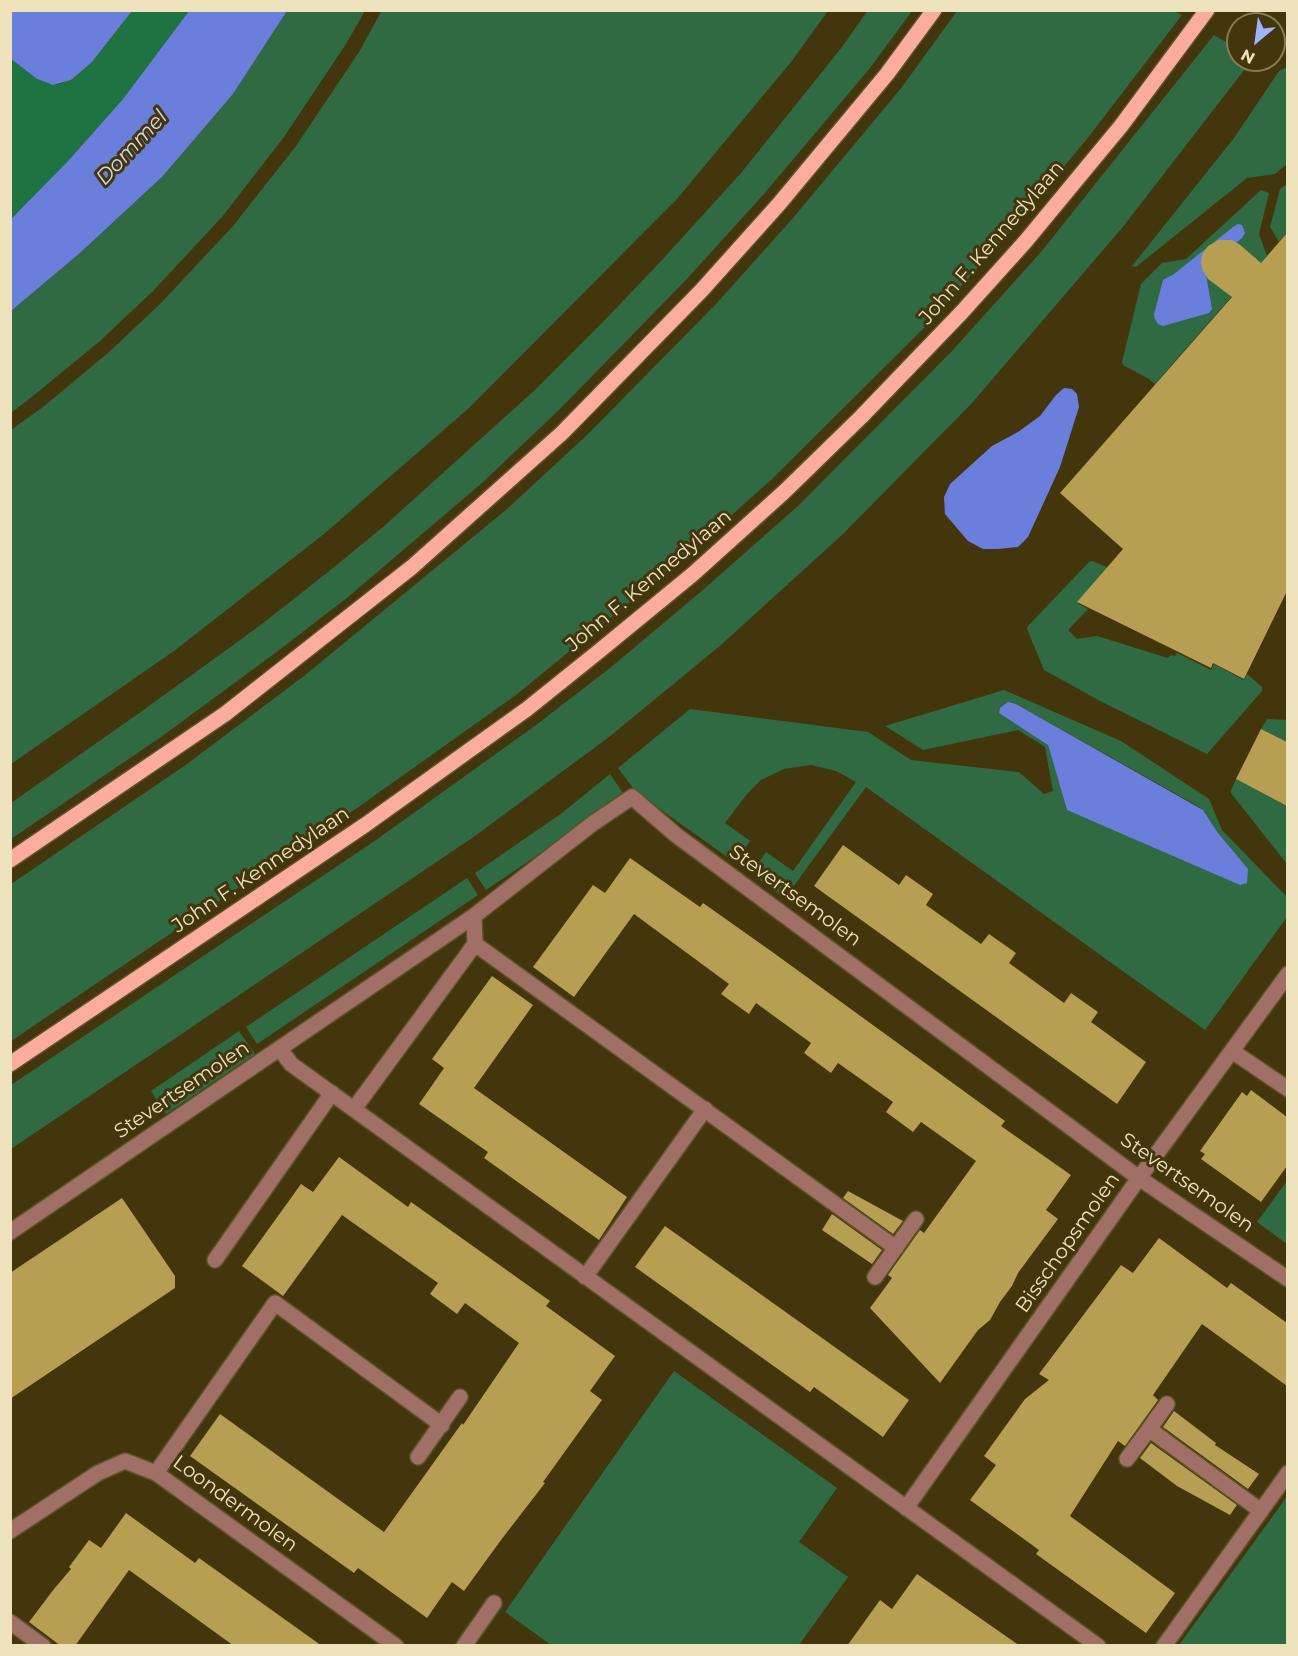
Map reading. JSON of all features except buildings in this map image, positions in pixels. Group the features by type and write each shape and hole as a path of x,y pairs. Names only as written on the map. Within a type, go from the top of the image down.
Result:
{"main road":[{"path":"10,860 225,714 412,567 562,433 701,291 779,204 887,74 934,10"},
{"name":"John F. Kennedylaan","path":"10,1064 365,825 526,709 693,574 792,485 962,312 1025,242 1121,126 1207,10"}],"street":[{"name":"Stevertsemolen","path":"10,1232 474,916 592,824 632,797 676,835 1139,1178 1287,1278"},
{"path":"354,1109 475,944 474,916"},
{"path":"475,944 896,1248"},
{"name":"Bisschopsmolen","path":"906,1508 1139,1178 1287,974"},
{"name":"Stevertsemolen","path":"280,1049 291,1064 1098,1646"},
{"path":"1232,1051 1287,1089"},
{"path":"215,1260 332,1093"},
{"path":"585,1277 705,1109"},
{"path":"875,1277 916,1219"},
{"path":"156,1473 275,1303 442,1425"},
{"path":"418,1457 460,1397"},
{"path":"1127,1459 1167,1404"},
{"path":"1149,1429 1261,1511"},
{"name":"Loondermolen","path":"10,1530 98,1473 125,1461 156,1473 396,1646"},
{"path":"1164,1646 1287,1473"},
{"path":"464,1646 494,1603"},
{"path":"10,1622 43,1646"}],"green space":[{"path":"382,10 828,11 791,62 677,199 469,408 324,534 174,651 11,764 11,430 43,407 109,352 161,303 233,226 296,146 359,52"},
{"path":"868,10 912,11 870,68 764,194 685,281 559,410 482,483 348,597 161,737 11,839 11,803 258,627 328,572 383,527 536,389 662,260 741,173 842,47"},
{"path":"132,11 189,11 123,99 68,161 11,219 11,59 37,79 54,85 71,80 92,62"},
{"path":"287,11 365,11 346,44 284,137 222,217 153,291 100,341 11,413 11,311 80,253 163,176 233,94"},
{"path":"957,11 1174,11 1182,15 1087,139 926,326 771,480 680,561 516,695 357,808 11,1041 11,884 187,764 304,676 507,509 588,434 716,304 793,218 902,87"},
{"path":"1214,35 1226,42 1226,72 1243,72 1122,228 972,403 843,534 721,645 609,737 475,836 11,1149 11,1085 376,840 536,725 610,668 799,505 952,351 1041,252"},
{"path":"1286,68 1287,164 1275,174 1247,178 1136,267 1132,266 1234,138 1278,72 1286,72"},
{"path":"1287,184 1287,232 1279,242 1270,227 1280,189"},
{"path":"1261,190 1269,193 1259,234 1267,256 1155,384 1123,365 1122,362 1141,284 1162,263 1186,259","holes":["1174,274 1154,314 1163,281"]},
{"path":"1092,561 1107,567 1077,603 1088,609 1069,629 1077,639 1097,636 1168,658 1177,653 1211,670 1214,664 1244,680 1247,674 1262,687 1262,691 1207,754 1102,702 1044,670 1027,629 1028,626"},
{"path":"1004,690 1121,741 1209,799 1222,830 1287,897 1287,917 1205,1030 866,787 785,898 756,877 755,868 766,852 793,871 856,782 836,771 811,765 784,769 761,780 725,823 750,841 739,857 730,859 636,792 618,768 690,709 868,732 911,760 1019,772 1044,794 1053,791 1045,747 1018,730 923,750 885,726","holes":["1016,704 1203,810 1218,833 1067,810 1048,745"]},
{"path":"1268,719 1287,720 1287,742 1261,729"},
{"path":"610,774 625,796 486,890 475,873 562,813"},
{"path":"1236,779 1287,806 1287,864 1231,793"},
{"path":"467,878 478,895 257,1044 246,1027"},
{"path":"239,1031 255,1054 166,1114 151,1091"},
{"path":"1287,1181 1287,1244 1257,1222"},
{"path":"674,1371 837,1488 799,1542 848,1577 799,1645 551,1645 505,1612"},
{"path":"1287,1496 1287,1645 1179,1645 1281,1505"}],"water":[{"path":"11,10 132,11 92,62 71,80 53,85 37,79 11,59"},
{"name":"Dommel","path":"189,11 287,11 233,94 163,176 80,253 11,311 11,219 68,161 123,99"},
{"path":"1238,224 1242,225 1245,233 1242,238 1205,269 1212,309 1209,313 1163,326 1158,324 1154,314 1163,280"},
{"path":"1064,388 1072,389 1077,394 1079,407 1060,467 1028,537 1018,547 998,549 983,549 968,541 945,514 944,497 950,484 992,446 1018,432 1040,416"},
{"path":"1008,702 1016,704 1203,810 1218,833 1248,869 1247,883 1240,885 1067,810 1048,745 999,713 1000,708"}]}
